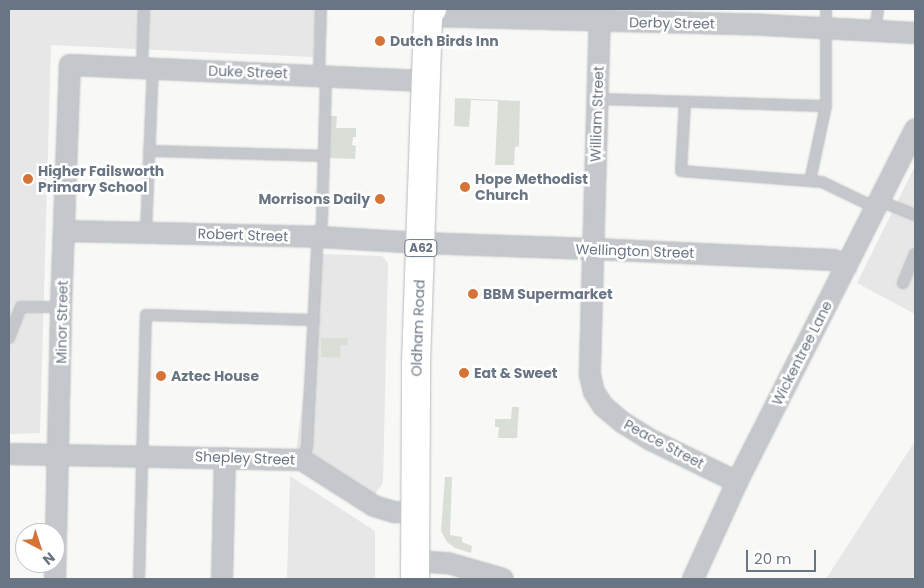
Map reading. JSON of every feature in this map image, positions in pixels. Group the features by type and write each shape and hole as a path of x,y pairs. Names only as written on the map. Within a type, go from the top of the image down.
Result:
{"highway":[{"name":"Oldham Road","path":"415,570 416,362 428,11"}],"street":[{"name":"Derby Street","path":"428,11 827,19 875,31 915,33"},
{"name":"William Street","path":"594,249 600,15"},
{"name":"Duke Street","path":"70,65 426,80"},
{"name":"Minor Street","path":"55,579 61,307 70,65"},
{"name":"Wickentree Lane","path":"692,579 737,482 915,129"},
{"name":"Robert Street","path":"64,230 320,237 421,243"},
{"name":"Wellington Street","path":"421,243 834,260 847,266"},
{"name":"Peace Street","path":"594,249 590,375 594,392 603,406 622,422 651,440 737,482"},
{"name":"Shepley Street","path":"9,454 59,456 141,455 302,460 374,506 394,512 416,512"},
{"path":"222,579 225,458"},
{"path":"415,570 448,563 503,579"}],"lane":[{"path":"144,9 149,151 146,232"},
{"path":"302,460 307,447 317,250 320,237 324,156 321,9"},
{"path":"875,31 878,9"},
{"path":"810,181 826,106 827,19"},
{"path":"598,99 826,106"},
{"path":"685,102 682,171 822,182 878,205 915,215"},
{"path":"149,151 324,156"},
{"path":"902,283 915,254"},
{"path":"9,338 21,306 61,307"},
{"path":"139,579 146,315 314,320"}],"shaded area":[{"path":"9,9 316,9 313,57 51,45 40,433 9,434"},
{"path":"455,98 520,101 519,146 515,147 514,165 495,165 498,101 471,100 469,127 454,126"},
{"path":"330,116 337,116 336,128 356,128 356,137 353,137 352,145 356,146 355,159 329,158"},
{"path":"915,166 915,314 857,283"},
{"path":"321,254 382,256 388,263 383,483 373,497 296,452"},
{"path":"321,338 348,338 347,345 341,345 340,358 321,357"},
{"path":"512,407 519,407 517,438 498,438 499,427 495,427 495,419 511,419"},
{"path":"915,441 915,579 826,579"},
{"path":"290,476 375,531 375,579 287,579"},
{"path":"445,477 452,477 450,535 462,537 462,542 472,546 471,553 455,548 447,542 441,531"}],"place":[{"name":"Dutch Birds Inn","path":"380,41"},
{"name":"Higher Failsworth Primary School","path":"28,179"},
{"name":"Hope Methodist Church","path":"465,187"},
{"name":"Morrisons Daily","path":"380,199"},
{"name":"BBM Supermarket","path":"473,294"},
{"name":"Eat & Sweet","path":"464,373"},
{"name":"Aztec House","path":"161,376"}]}
